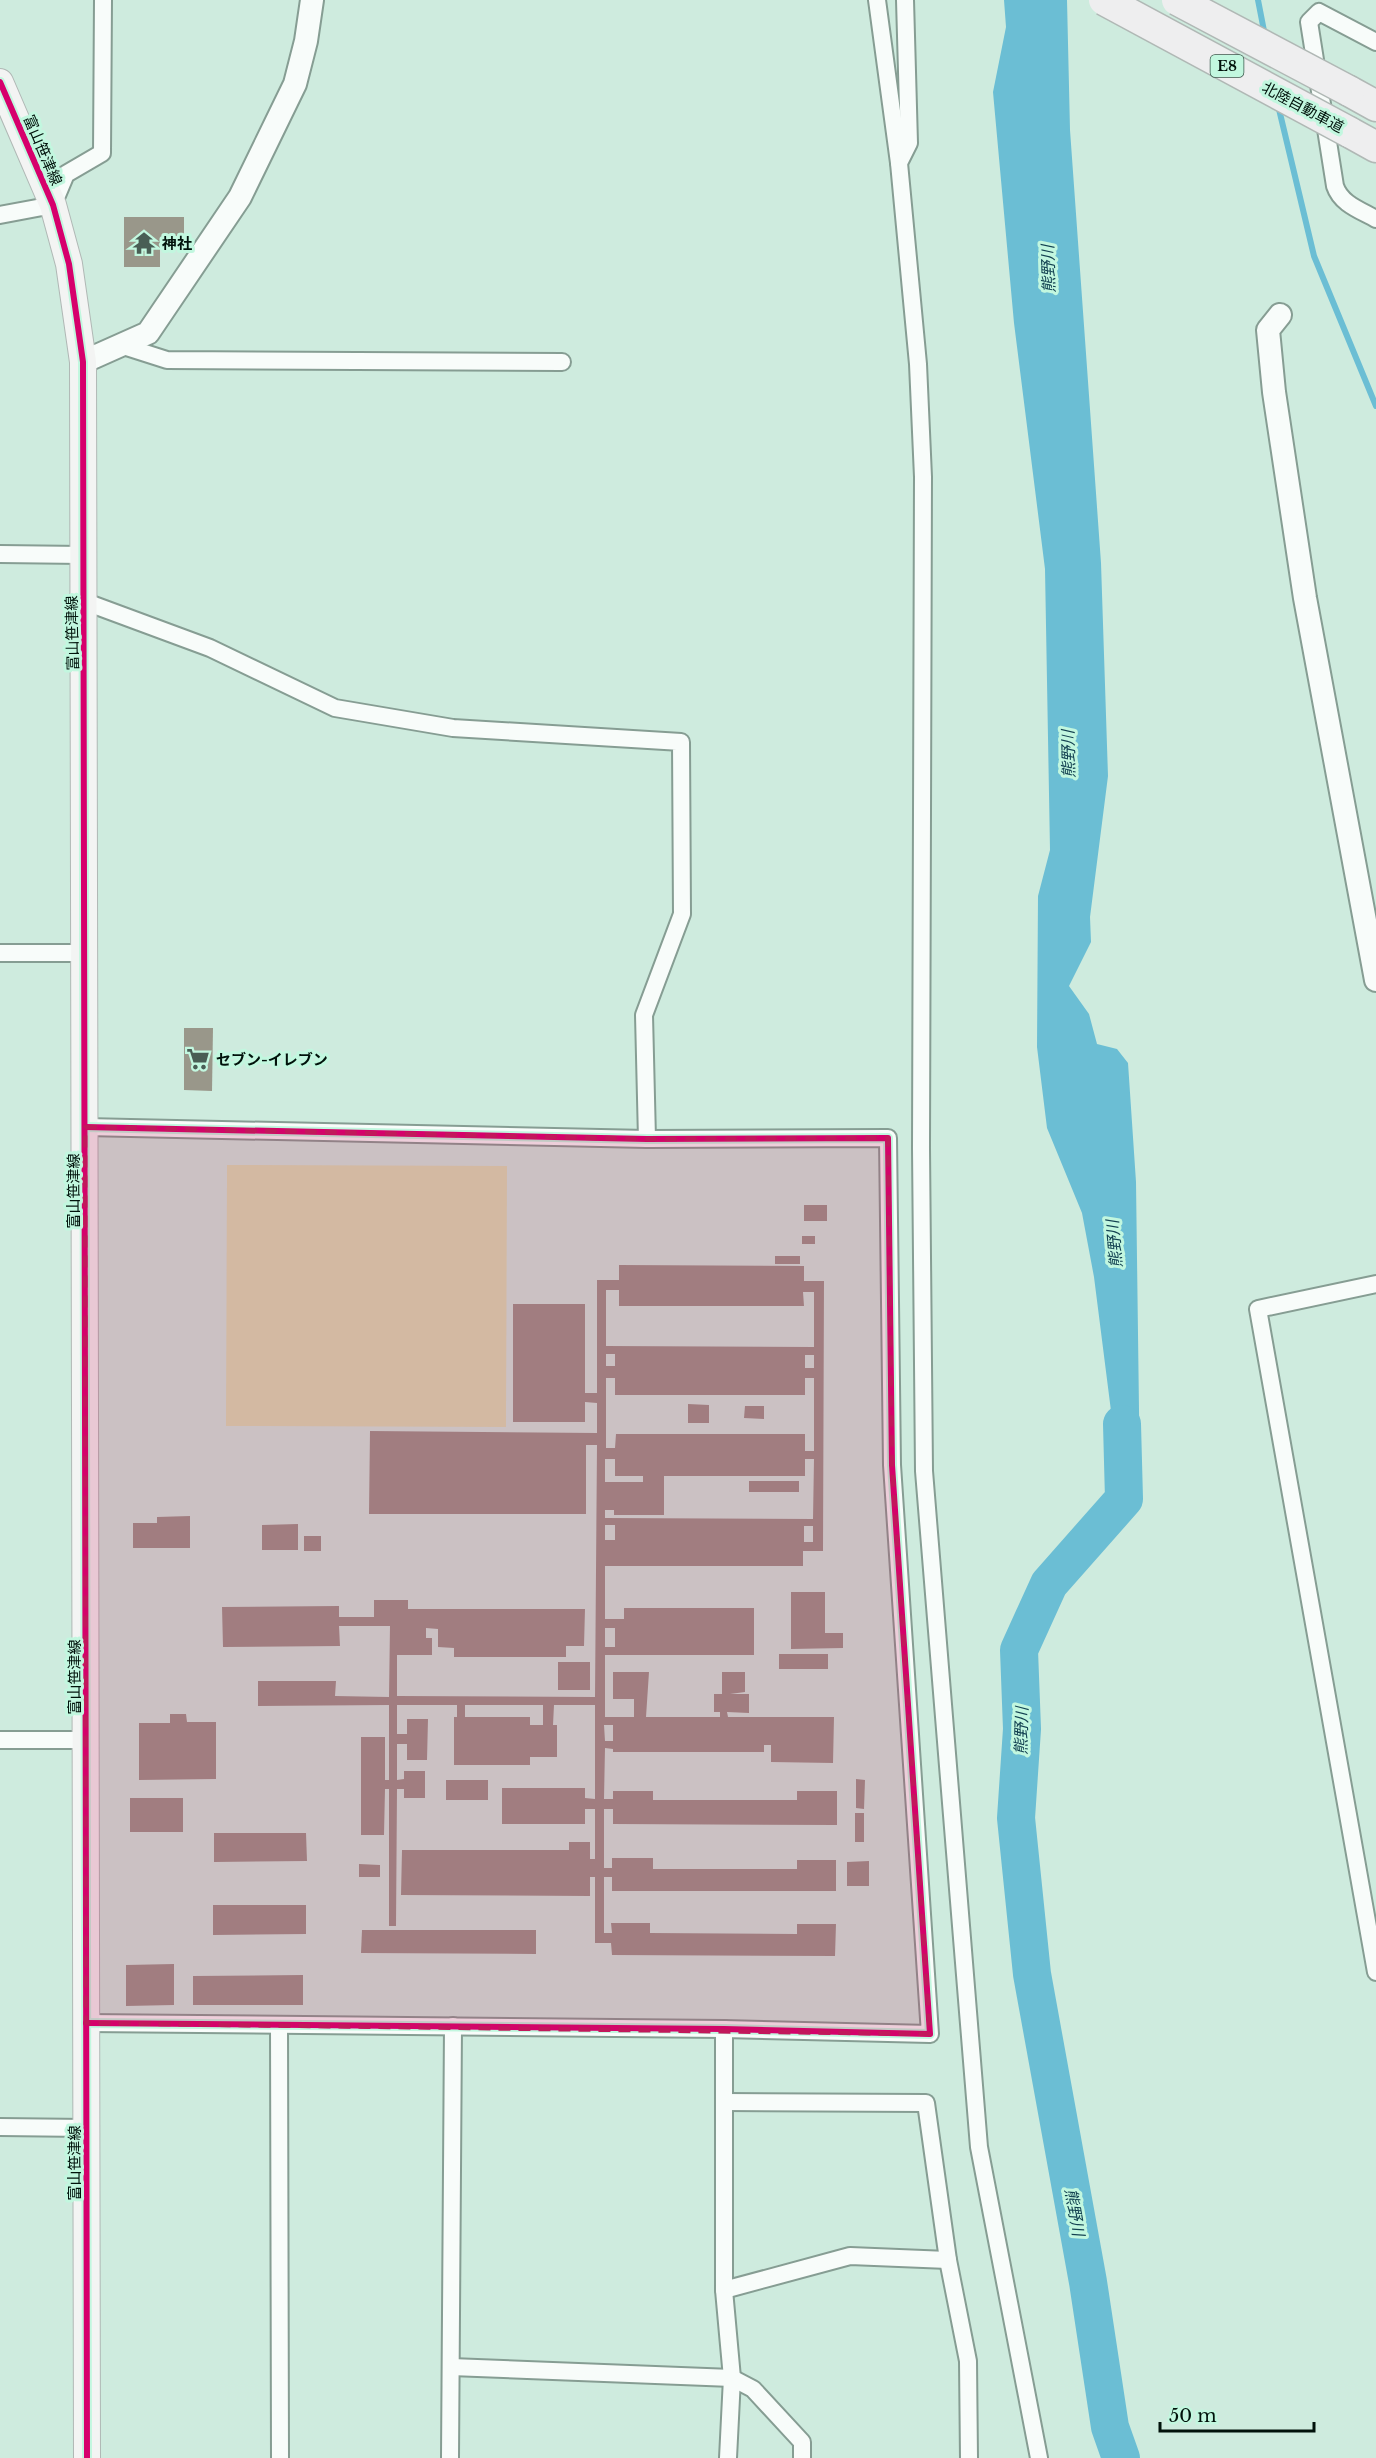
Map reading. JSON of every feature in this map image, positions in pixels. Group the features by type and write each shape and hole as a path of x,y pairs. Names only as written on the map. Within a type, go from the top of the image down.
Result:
{"highway":[{"name":"北陸自動車道","path":"1104,0 1376,147"},
{"name":"E8","path":"1177,0 1376,106"}],"main road":[{"name":"富山笹津線","path":"0,82 53,205 69,264 83,362 87,2458"}],"street":[{"path":"0,215 53,205 66,174 102,153 103,0"},
{"path":"83,362 148,333 240,197 295,84 306,41 312,0"},
{"path":"877,0 898,163 918,364 923,477 921,1148 924,1471 979,2147 1039,2458"},
{"path":"898,163 909,143 905,0"},
{"path":"1376,42 1319,12 1309,22 1335,186 1348,204 1376,219"},
{"path":"1280,315 1268,330 1274,392 1305,598 1376,981"},
{"path":"120,345 168,360 562,362"},
{"path":"0,554 83,555"},
{"path":"83,601 210,648 335,708 453,728 681,742 682,914 644,1015 647,1139"},
{"path":"0,953 85,953"},
{"path":"85,1127 647,1139 888,1138 892,1465 930,2034 724,2029 86,2023"},
{"path":"1376,1284 1258,1310 1328,1705 1334,1726 1376,1972"},
{"path":"0,1740 87,1740"},
{"path":"279,2025 280,2458"},
{"path":"450,2458 453,2026"},
{"path":"724,2029 724,2290 732,2378 728,2458"},
{"path":"724,2102 926,2103 948,2260 968,2361 969,2458"},
{"path":"0,2127 86,2128"},
{"path":"724,2290 850,2256 948,2260"},
{"path":"451,2367 732,2378 753,2389 802,2442 802,2458"}],"highlighted area":[{"path":"85,1127 647,1139 888,1138 892,1465 930,2034 86,2023"}],"green space":[{"path":"227,1165 507,1166 506,1427 226,1426"}],"water":[{"path":"1004,0 1067,0 1070,130 1101,563 1108,776 1090,917 1091,942 1069,986 1089,1014 1097,1044 1117,1049 1128,1063 1136,1182 1140,1486 1119,1474 1094,1277 1082,1213 1047,1128 1037,1047 1038,896 1050,850 1045,569 1014,323 993,92 1006,27"}],"building":[{"path":"124,217 184,217 184,244 160,244 160,267 124,267"},
{"name":"セブン-イレブン","path":"184,1028 213,1028 212,1091 184,1090"},
{"path":"804,1205 827,1205 827,1221 804,1221"},
{"path":"802,1236 815,1236 815,1244 802,1244"},
{"path":"775,1256 800,1256 800,1264 775,1264"},
{"path":"619,1265 804,1266 804,1281 824,1281 823,1551 803,1551 803,1566 605,1566 605,1619 624,1619 624,1608 754,1608 754,1655 605,1655 605,1717 634,1717 634,1699 613,1699 613,1672 649,1672 646,1717 720,1717 720,1712 714,1712 714,1694 722,1694 722,1672 745,1672 745,1692 730,1694 749,1694 749,1713 727,1712 728,1717 834,1717 833,1763 771,1762 771,1745 764,1745 764,1752 613,1752 613,1749 605,1748 604,1799 613,1799 613,1791 653,1791 653,1800 797,1800 797,1791 837,1791 837,1825 613,1824 613,1809 604,1809 604,1868 612,1868 612,1858 653,1858 653,1869 797,1869 797,1860 836,1860 836,1891 612,1891 612,1877 604,1877 604,1933 612,1933 611,1923 650,1923 650,1933 797,1934 797,1924 836,1924 835,1956 612,1955 611,1943 595,1943 595,1877 590,1877 590,1896 401,1895 402,1850 569,1850 569,1842 590,1842 590,1859 595,1859 595,1809 585,1809 585,1824 502,1824 502,1788 585,1788 585,1798 595,1799 595,1705 554,1705 553,1725 557,1725 557,1757 530,1757 530,1765 454,1765 454,1717 457,1717 457,1705 397,1705 397,1734 407,1734 407,1719 428,1719 427,1760 407,1760 407,1744 397,1744 397,1780 404,1779 404,1771 425,1771 425,1798 404,1798 404,1789 397,1789 396,1926 389,1926 389,1789 385,1789 384,1835 361,1835 361,1737 385,1737 385,1780 389,1780 389,1705 258,1706 258,1681 336,1681 335,1696 389,1697 390,1626 339,1626 340,1646 223,1647 222,1607 339,1606 339,1617 374,1617 374,1600 408,1600 408,1609 585,1609 584,1646 566,1646 566,1657 454,1657 454,1648 438,1647 438,1629 426,1628 426,1638 432,1638 432,1655 397,1655 397,1696 595,1697 597,1445 586,1445 586,1514 369,1514 370,1431 597,1433 597,1403 585,1402 585,1422 513,1422 513,1304 585,1304 585,1393 597,1393 597,1280 619,1280","holes":["606,1290 619,1290 619,1306 804,1306 803,1292 814,1292 814,1347 606,1346","606,1354 615,1354 615,1366 606,1366","805,1355 814,1355 814,1368 805,1368","606,1378 615,1378 615,1395 805,1395 805,1378 814,1378 814,1451 805,1451 805,1434 616,1434 615,1448 606,1448","605,1459 615,1459 615,1476 643,1476 643,1482 605,1482","805,1459 814,1459 813,1519 605,1518 605,1510 614,1510 614,1515 664,1515 664,1476 805,1476","605,1525 615,1525 615,1540 605,1540","804,1526 813,1526 813,1542 804,1542","605,1628 615,1628 615,1647 605,1647","465,1705 543,1705 543,1725 530,1725 530,1717 465,1717","604,1725 613,1725 613,1741 605,1741"]},
{"path":"688,1404 709,1405 709,1423 688,1423"},
{"path":"745,1406 764,1406 764,1419 744,1418"},
{"path":"749,1481 799,1481 799,1492 749,1492"},
{"path":"190,1516 190,1548 133,1548 133,1523 157,1523 157,1517"},
{"path":"298,1524 298,1550 262,1550 262,1525"},
{"path":"304,1536 321,1536 321,1551 304,1551"},
{"path":"791,1592 825,1592 825,1633 843,1633 843,1648 791,1649"},
{"path":"779,1654 828,1654 828,1669 779,1669"},
{"path":"558,1662 590,1662 590,1690 558,1690"},
{"path":"170,1714 186,1714 187,1722 216,1722 216,1779 139,1780 139,1723 170,1723"},
{"path":"856,1779 865,1780 864,1809 856,1808"},
{"path":"446,1780 488,1780 488,1800 446,1800"},
{"path":"130,1798 183,1798 183,1832 130,1832"},
{"path":"855,1813 864,1813 864,1842 855,1842"},
{"path":"214,1833 306,1833 307,1861 214,1862"},
{"path":"869,1861 869,1886 847,1886 847,1862"},
{"path":"359,1864 380,1865 380,1877 359,1877"},
{"path":"213,1905 306,1905 306,1934 213,1935"},
{"path":"362,1930 536,1930 536,1954 361,1953"},
{"path":"174,1964 174,2005 126,2006 126,1965"},
{"path":"303,1975 303,2005 193,2005 193,1976"}],"waterway":[{"path":"1258,0 1265,36"},
{"path":"1278,105 1314,256 1376,406"},
{"name":"熊野川","path":"1121,2458 1110,2427 1088,2282 1032,1974 1016,1818 1022,1729 1019,1650 1049,1584 1124,1499 1122,1424"}],"cycle path":[{"path":"0,82 53,205 69,264 83,362 87,2458"},
{"path":"85,1127 647,1139 888,1138 892,1465 930,2034 724,2029 86,2023"}],"place":[{"name":"神社","path":"144,243"},
{"name":"セブン-イレブン","path":"198,1059"}]}
